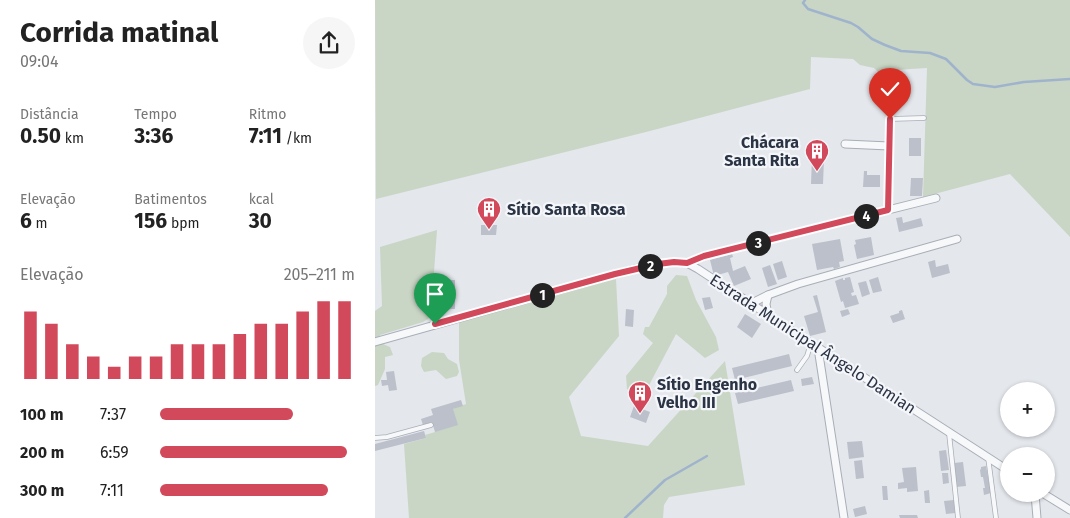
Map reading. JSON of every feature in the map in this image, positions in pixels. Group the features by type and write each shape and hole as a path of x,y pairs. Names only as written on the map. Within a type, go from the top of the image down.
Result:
{"street":[{"path":"888,210 890,119"},
{"path":"845,144 889,146"},
{"path":"375,342 615,274 658,264 687,263 704,256 936,198"},
{"path":"750,304 767,295 815,279 957,239"},
{"name":"Estrada Municipal Ângelo Damian","path":"687,263 1000,465"},
{"path":"767,295 768,316"},
{"path":"818,348 844,518"},
{"path":"1055,500 1070,510"},
{"path":"1036,502 1037,518"}],"lane":[{"path":"890,119 924,118"},
{"path":"797,370 807,356 811,344"},
{"path":"375,438 387,437 431,425"},
{"path":"949,433 958,518"},
{"path":"988,457 996,518"}],"green space":[{"path":"375,0 1070,0 1070,237 1010,174 923,197 927,68 895,70 893,76 885,78 874,68 860,65 853,59 811,57 810,89 376,199"},
{"path":"437,230 431,314 423,322 380,335 383,344 390,347 393,355 385,357 385,369 378,385 375,386 375,311 382,306 380,247"},
{"path":"676,275 687,276 696,300 716,337 719,350 705,358 676,334 648,387 640,394 627,389 626,376 653,343 643,334 645,327 649,327 667,294 667,286"},
{"path":"616,279 619,336 569,397 581,436 648,446 725,361 745,485 669,497 664,505 663,518 409,518 404,444 426,438 425,435 435,432 453,409 466,404 459,360 459,322"},
{"path":"432,352 444,353 448,359 457,364 459,372 457,376 446,379 436,370 424,372 421,366 422,358"}],"building":[{"path":"881,85 888,86 888,94 880,94"},
{"path":"909,138 921,138 921,156 909,156"},
{"name":"Chácara Santa Rita","path":"812,159 824,159 823,184 811,184"},
{"path":"864,171 867,171 867,175 880,175 880,187 863,187"},
{"path":"911,178 923,178 922,196 910,196"},
{"path":"902,217 903,223 921,218 923,226 899,232 896,218"},
{"name":"Sítio Santa Rosa","path":"481,225 497,225 496,235 481,235"},
{"path":"871,237 874,255 857,259 854,245 856,244 855,240"},
{"path":"840,239 844,261 839,262 840,267 817,270 812,244"},
{"path":"732,254 733,257 730,258 733,271 745,266 751,279 734,286 728,272 714,276 710,260"},
{"path":"935,260 936,267 948,264 950,273 932,278 928,262"},
{"path":"782,261 787,277 778,280 773,264"},
{"path":"770,265 777,284 768,287 762,268"},
{"path":"850,277 854,292 851,293 852,296 856,295 859,304 845,308 843,301 841,302 835,281 843,278 845,280 845,278"},
{"path":"878,277 882,291 873,293 869,280"},
{"path":"443,280 455,280 455,309 443,309"},
{"path":"866,281 870,294 862,297 858,283"},
{"path":"817,295 826,332 810,336 804,316 818,312 813,296"},
{"path":"710,297 713,308 705,310 702,298"},
{"path":"626,309 634,310 633,327 625,326"},
{"path":"848,309 850,314 842,317 840,311"},
{"path":"902,310 905,319 893,323 890,316"},
{"path":"745,314 761,324 752,338 737,327"},
{"path":"789,354 792,366 735,380 732,368"},
{"path":"394,371 397,390 389,391 388,385 382,386 381,380 387,380 386,372"},
{"path":"812,377 814,384 802,386 801,379"},
{"path":"791,380 794,391 738,404 735,393"},
{"path":"461,400 463,406 453,409 458,425 435,432 432,422 423,425 421,419 433,415 431,409"},
{"name":"Sítio Engenho Velho III","path":"634,406 650,412 646,423 630,417"},
{"path":"424,431 426,438 375,451 375,444"},
{"path":"862,441 864,457 849,459 847,442"},
{"path":"946,450 949,470 941,471 939,451"},
{"path":"862,460 864,478 856,479 854,461"},
{"path":"963,462 966,486 956,487 954,463"},
{"path":"986,466 991,493 984,495 983,488 985,488 980,470 981,467"},
{"path":"916,467 918,491 907,492 907,488 898,489 898,483 904,482 902,468"},
{"path":"942,473 948,473 949,483 943,484"},
{"path":"882,486 887,486 888,500 883,500"},
{"path":"929,490 930,503 925,503 924,491"},
{"path":"954,500 955,513 946,514 944,501"},
{"path":"865,506 867,514 855,517 853,509"},
{"path":"899,515 917,515 918,518 900,518"}],"waterway":[{"path":"805,0 803,3 808,9 851,23 872,39 885,45 901,51 930,53 946,59 973,84 995,87 1024,82 1070,79"},
{"path":"625,518 665,480 707,456"}],"place":[{"name":"Chácara Santa Rita","path":"817,172"},
{"name":"Sítio Santa Rosa","path":"489,230"},
{"name":"Sítio Engenho Velho III","path":"640,414"}],"route":[{"path":"435,324 646,266 674,262 687,263 704,256 888,210 890,119"}]}
